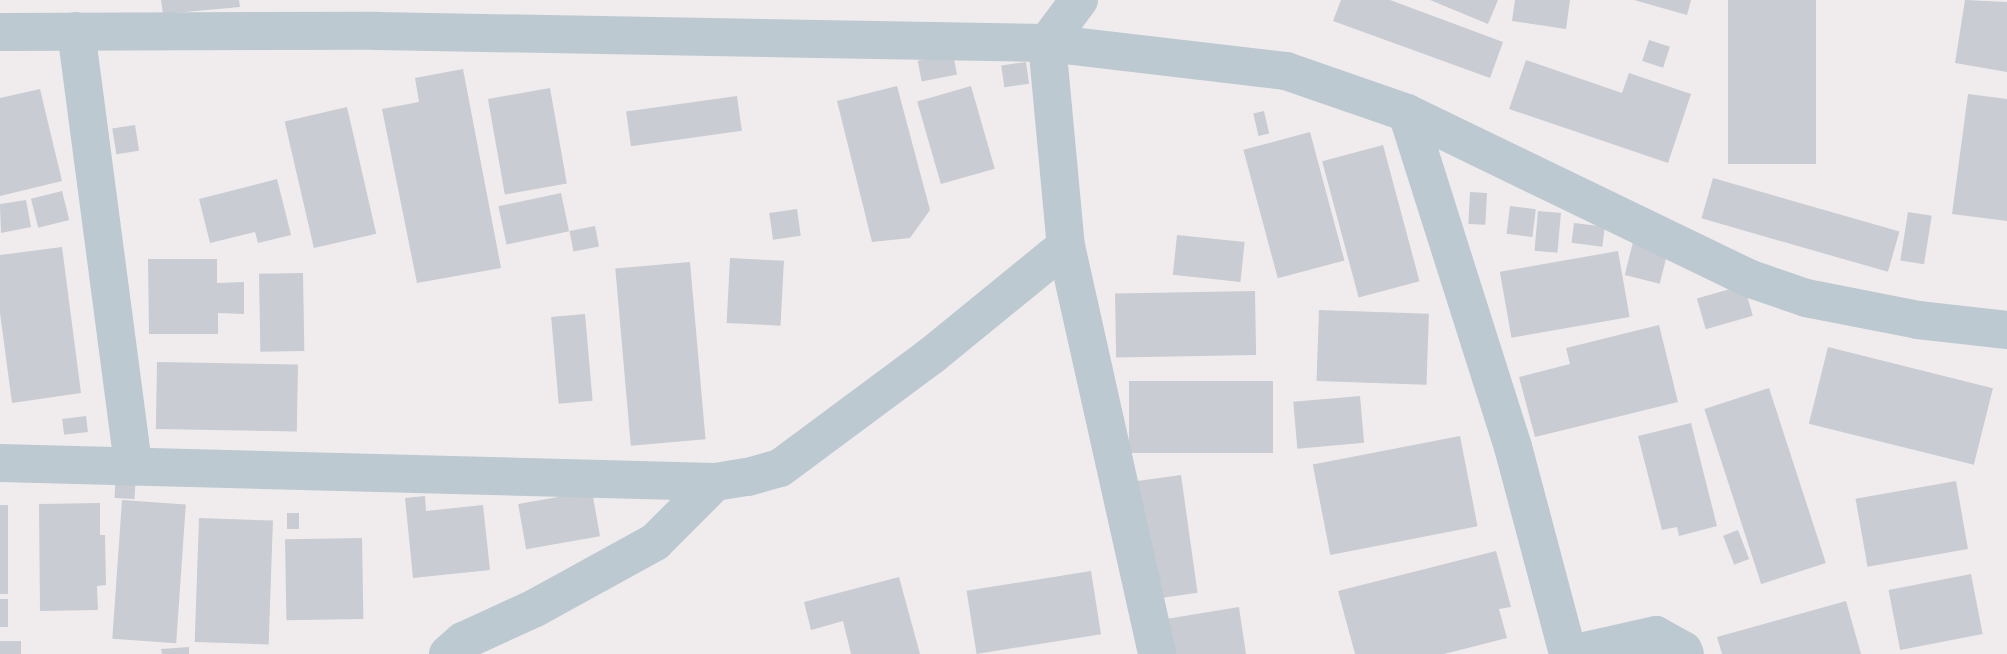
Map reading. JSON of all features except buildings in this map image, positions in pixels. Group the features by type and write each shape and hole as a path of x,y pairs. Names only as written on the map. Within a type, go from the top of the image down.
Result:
{"street":[{"path":"1079,0 1047,43 1066,246 1157,654"},
{"path":"0,32 76,32 376,15 1047,43 1286,71 1407,113 1748,278 1806,298 1918,320 2007,330"},
{"path":"76,32 133,466"},
{"path":"1407,113 1513,447 1570,654 1656,635 1684,650 1685,654"},
{"path":"0,463 715,482 779,468 931,356 1066,246"},
{"path":"448,654 463,641 534,608 655,542 715,482"}]}
